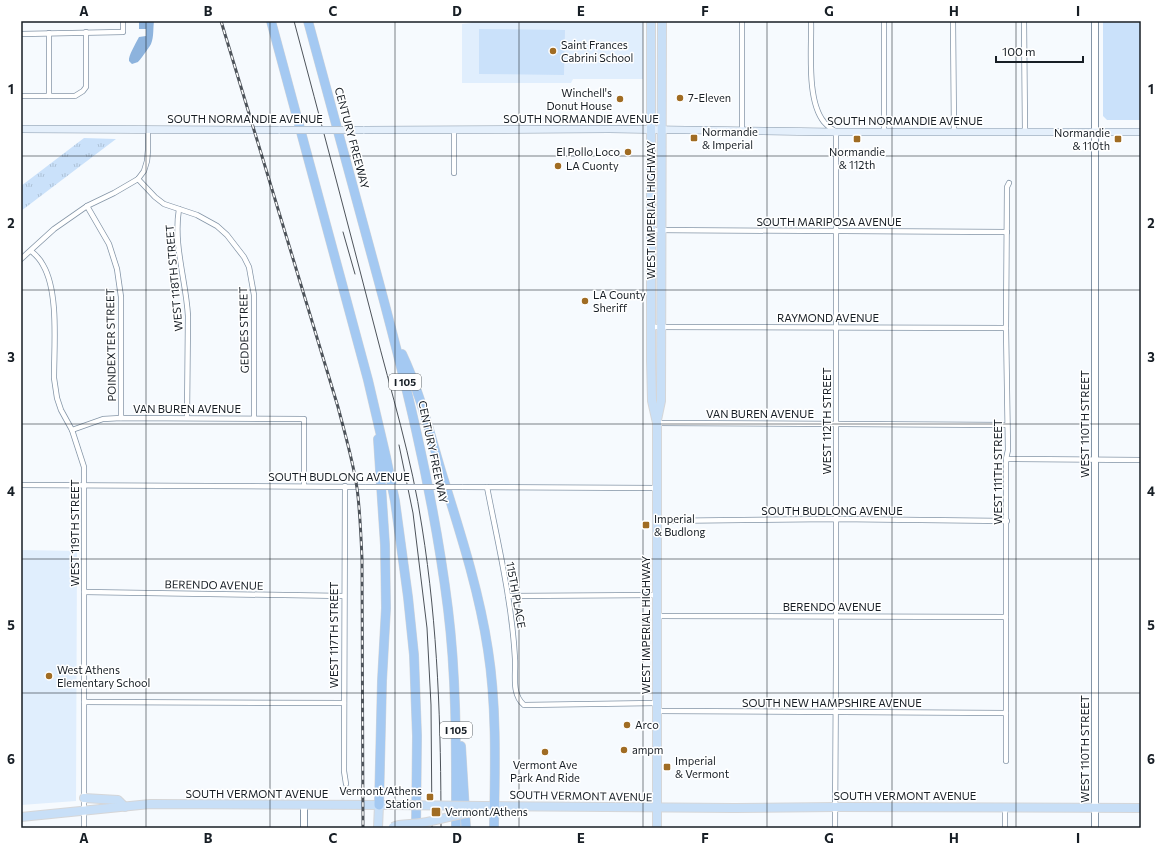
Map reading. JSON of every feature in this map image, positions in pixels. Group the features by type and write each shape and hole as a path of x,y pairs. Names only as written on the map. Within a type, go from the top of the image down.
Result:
{"highway":[{"path":"271,21 376,411 390,474 396,508 411,624 416,716 416,828"},
{"name":"CENTURY FREEWAY","path":"308,21 394,336 427,478 438,537 451,633 455,709 456,828"},
{"path":"394,336 412,373 460,533 482,616 492,686 494,828"},
{"path":"376,411 385,545 386,608 382,681 379,805"},
{"path":"451,633 458,696 466,828"}],"main road":[{"name":"WEST IMPERIAL HIGHWAY","path":"651,21 651,344 652,401 657,423"},
{"name":"WEST IMPERIAL HIGHWAY","path":"657,828 657,423 661,401 662,327 662,21"},
{"name":"SOUTH NORMANDIE AVENUE","path":"21,129 1141,132"},
{"path":"651,344 656,350 656,385 661,401"},
{"path":"84,798 118,800 125,807"},
{"name":"SOUTH VERMONT AVENUE","path":"23,817 150,804 392,805 483,808 494,806 657,808 1141,808"},
{"path":"378,828 379,805"},
{"path":"392,827 396,825 413,825 436,821 483,808"}],"street":[{"path":"21,34 123,32 123,21"},
{"path":"742,21 742,131"},
{"path":"812,21 813,95 823,120 836,132"},
{"path":"884,21 884,132"},
{"path":"953,21 954,132"},
{"path":"1024,21 1025,132"},
{"name":"WEST 110TH STREET","path":"1095,21 1095,828"},
{"path":"21,96 75,96 83,91 86,87 86,32"},
{"path":"49,33 49,96"},
{"path":"21,259 54,229 87,206 138,180 147,161 148,130"},
{"path":"454,130 454,173"},
{"name":"WEST 112TH STREET","path":"835,828 836,132"},
{"name":"GEDDES STREET","path":"138,180 164,204 197,215 217,226 237,246 249,267 254,295 254,418"},
{"name":"WEST 111TH STREET","path":"1006,761 1006,459 1008,450 1006,279 1007,187 1009,183"},
{"name":"POINDEXTER STREET","path":"87,206 109,244 117,269 121,297 121,418"},
{"name":"WEST 118TH STREET","path":"179,209 177,225 178,244 188,316 187,417"},
{"name":"SOUTH MARIPOSA AVENUE","path":"651,230 1007,232"},
{"name":"WEST 119TH STREET","path":"31,251 43,264 52,286 54,307 55,389 61,410 72,430 84,466 84,828"},
{"name":"RAYMOND AVENUE","path":"651,327 1006,328"},
{"name":"VAN BUREN AVENUE","path":"72,430 103,419 121,418 187,417 304,419 304,486"},
{"name":"VAN BUREN AVENUE","path":"657,423 1007,424"},
{"path":"1006,459 1141,460"},
{"name":"SOUTH BUDLONG AVENUE","path":"21,485 657,488"},
{"name":"WEST 117TH STREET","path":"345,486 344,771 346,784"},
{"name":"115TH PLACE","path":"486,487 514,632 516,689 519,701 524,705"},
{"name":"SOUTH BUDLONG AVENUE","path":"657,521 835,519 1007,520"},
{"name":"BERENDO AVENUE","path":"84,592 344,596"},
{"path":"508,596 657,594"},
{"name":"BERENDO AVENUE","path":"657,616 1006,617"},
{"path":"84,702 344,703"},
{"name":"SOUTH NEW HAMPSHIRE AVENUE","path":"524,705 1006,713"},
{"path":"304,805 304,828"},
{"path":"1005,807 1005,828"}],"shaded area":[{"name":"Saint Frances Cabrini School","path":"472,21 643,21 643,79 573,79 571,83 462,83 462,24 471,23"},
{"name":"West Athens Elementary School","path":"21,550 77,551 76,801 21,805"}],"green space":[{"path":"1103,22 1141,23 1141,120 1107,120 1103,116"},
{"path":"479,29 565,30 564,75 479,74"},
{"path":"84,138 116,139 21,211 21,186"}],"water":[{"path":"139,21 154,21 153,38 138,62 132,64 129,59 132,49 139,37 146,36 146,29 139,29"}],"tram line":[{"path":"294,21 401,426 418,502 432,602 438,677 441,828"},
{"path":"343,232 355,274"},
{"path":"399,445 413,513 427,628 431,705 432,828"}],"railway":[{"path":"221,21 338,407 355,478 360,514 362,559 363,828"}],"place":[{"name":"Saint Frances Cabrini School","path":"553,51"},
{"name":"7-Eleven","path":"680,98"},
{"name":"Winchell's Donut House","path":"620,99"},
{"name":"Normandie & Imperial","path":"694,138"},
{"name":"Normandie & 112th","path":"857,139"},
{"name":"Normandie & 110th","path":"1118,139"},
{"name":"El Pollo Loco","path":"628,152"},
{"name":"LA Cuonty","path":"558,166"},
{"name":"LA County Sheriff","path":"585,301"},
{"name":"Imperial & Budlong","path":"646,525"},
{"name":"West Athens Elementary School","path":"49,676"},
{"name":"Arco","path":"627,725"},
{"name":"ampm","path":"624,750"},
{"name":"Vermont Ave Park And Ride","path":"545,752"},
{"name":"Imperial & Vermont","path":"667,767"},
{"name":"Vermont/Athens Station","path":"430,797"},
{"name":"Vermont/Athens","path":"436,812"}]}
